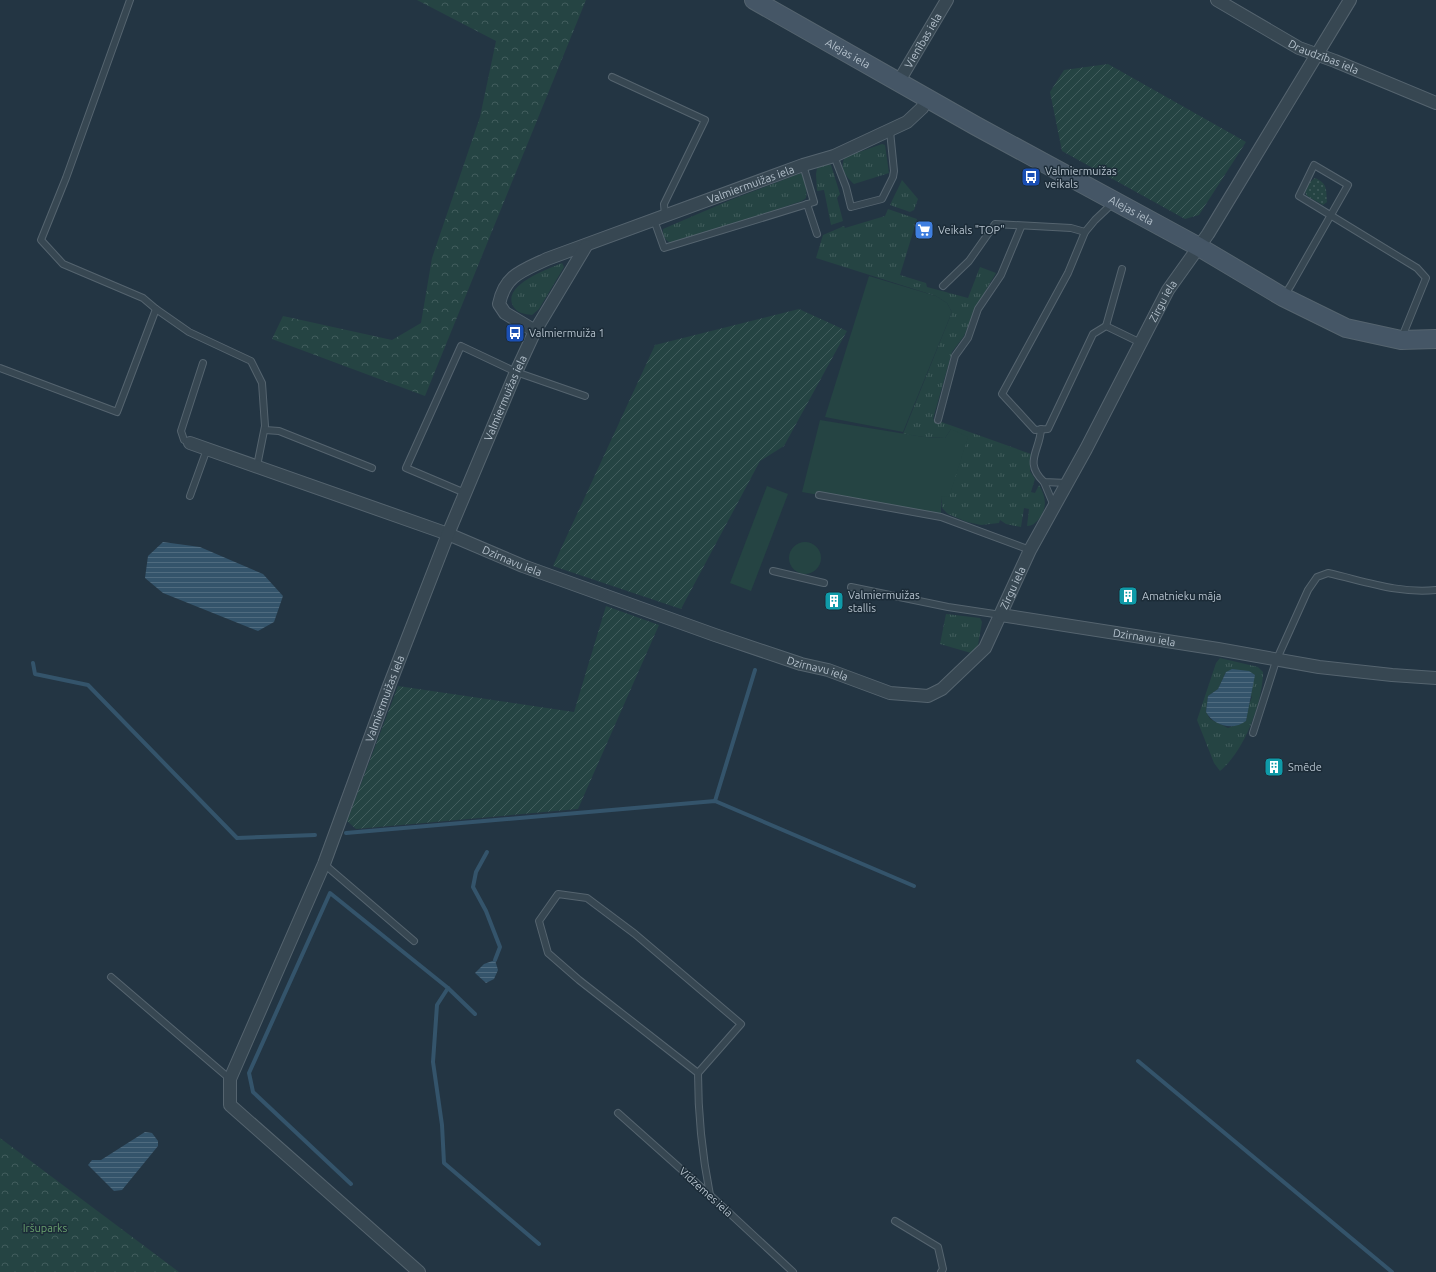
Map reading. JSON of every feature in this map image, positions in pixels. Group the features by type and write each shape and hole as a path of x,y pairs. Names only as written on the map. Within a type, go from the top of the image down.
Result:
{"main road":[{"name":"Alejas iela","path":"754,0 1114,202 1199,247 1283,297 1346,328 1401,340 1436,339"}],"street":[{"name":"Vienības iela","path":"899,81 947,0"},
{"name":"Draudzības iela","path":"1217,0 1299,48 1436,103"},
{"name":"Zirgu iela","path":"1001,615 1030,550 1068,483 1168,290 1199,247 1350,0"},
{"name":"Valmiermuižas iela","path":"230,1079 324,864 389,686 448,534 516,372 535,331 586,246 803,165 834,156 907,122 916,114 927,98"},
{"path":"535,331 505,313 499,304 501,291 507,281 547,259 586,246"},
{"name":"Dzirnavu iela","path":"190,443 448,534 538,572 715,635 802,664 828,670 890,693 928,696 942,689 985,648 1001,615 1218,649 1276,661 1392,675 1436,678"},
{"path":"230,1079 230,1105 419,1272"}],"lane":[{"path":"130,0 66,178 41,240 63,264 143,298 189,332 250,361 262,383 265,430 257,466"},
{"path":"612,77 705,120 664,204 660,218 664,248 814,202 803,165"},
{"path":"834,156 846,187 851,207 882,199 893,177 894,171 890,131"},
{"path":"1283,297 1331,216 1348,185 1314,165 1299,196 1331,216 1417,268 1426,278 1401,340"},
{"path":"1114,202 1085,232 1068,273 1002,394 1035,430 1048,429 1093,334 1106,326 1122,269"},
{"path":"807,204 817,234"},
{"path":"943,286 969,261 995,224 1071,228 1085,232"},
{"path":"938,420 955,356 968,338 978,309 1001,275 1021,226"},
{"path":"0,368 117,412 156,309"},
{"path":"1106,326 1141,343"},
{"path":"465,493 406,468 461,346 516,372 585,396"},
{"path":"190,443 184,440 181,431 203,363"},
{"path":"265,430 279,431 372,468"},
{"path":"1041,430 1041,439 1033,459 1034,470 1044,482 1054,508"},
{"path":"190,496 207,449"},
{"path":"1044,482 1068,483"},
{"path":"819,495 941,517 1030,550"},
{"path":"773,571 824,583"},
{"path":"1253,733 1276,661 1308,590 1317,577 1328,573 1404,591 1418,592 1436,590"},
{"path":"851,587 948,607 1001,615"},
{"path":"324,864 414,941"},
{"path":"698,1073 578,980 548,953 539,921 558,894 587,898 635,934 741,1024 698,1073 698,1104 703,1158 710,1195"},
{"path":"112,977 230,1079"},
{"name":"Vidzemes iela","path":"618,1113 793,1272"},
{"path":"896,1221 938,1247 943,1269 941,1272"}],"green space":[{"path":"417,0 586,0 425,396 272,339 283,316 392,340 421,323 432,258 480,117 496,41"},
{"path":"1108,64 1246,142 1199,215 1185,219 1062,151 1050,92 1064,70"},
{"path":"882,144 885,145 889,173 854,184 848,178 843,169 843,161 845,157"},
{"path":"827,164 831,165 840,194 837,198 843,221 831,225 824,190 817,191 817,168"},
{"path":"801,173 806,188 806,198 802,201 676,243 666,240 663,235 663,229 728,201"},
{"path":"1315,178 1322,182 1326,187 1327,202 1323,205 1307,196 1305,192 1310,182"},
{"path":"902,180 918,199 914,210 910,212 890,205"},
{"path":"888,209 917,219 900,275 926,283 927,287 968,298 980,267 996,273 976,307 964,336 952,352 933,419 1031,454 1030,471 1035,479 1031,492 1035,493 1039,485 1045,502 1045,507 1041,516 1032,525 1027,526 1029,509 1024,508 1021,527 1006,524 1000,520 999,523 981,525 967,522 948,514 942,508 941,496 951,429 945,438 903,434 952,312 947,303 936,296 816,258 823,235 844,226 845,228 885,216"},
{"path":"562,263 564,267 539,309 532,315 521,313 513,306 511,298 514,291 520,285 537,274"},
{"path":"869,276 936,296 947,303 952,312 903,432 825,417"},
{"path":"799,309 847,331 784,446 760,461 681,609 553,566 655,345"},
{"path":"820,420 924,437 945,438 951,429 968,437 949,497 941,496 941,517 802,492"},
{"path":"767,486 788,494 751,591 730,583"},
{"path":"802,542 808,542 818,549 821,558 820,564 814,571 808,574 802,574 792,567 789,561 789,555 796,545"},
{"path":"606,606 659,625 578,809 356,829 347,821 398,686 574,712"},
{"path":"946,614 980,618 982,622 978,645 971,653 940,644"},
{"path":"1220,658 1258,667 1263,672 1260,697 1250,726 1237,752 1229,763 1220,771 1214,763 1197,720 1216,663","holes":["1226,672 1252,697 1248,707 1246,721 1228,728 1210,719 1206,712 1208,696 1218,689"]},
{"name":"Iršuparks","path":"0,1138 179,1272 0,1272"}],"water":[{"path":"163,542 200,547 263,574 283,596 274,622 258,631 163,593 145,578 148,556"},
{"path":"1232,669 1249,671 1255,675 1246,721 1235,726 1224,726 1214,721 1206,712 1208,696 1218,689 1226,672"},
{"path":"495,960 498,970 494,979 486,983 475,973 484,964"},
{"path":"145,1132 152,1133 158,1141 158,1146 122,1190 114,1191 88,1165 92,1160 101,1160"}],"waterway":[{"path":"33,663 35,674 88,685 237,838 315,835"},
{"path":"715,801 755,670"},
{"path":"346,833 715,801 914,886"},
{"path":"487,852 476,872 473,887 486,911 500,947 495,960"},
{"path":"351,1184 253,1092 249,1073 330,893 448,988 475,1014"},
{"path":"448,988 437,1005 433,1062 442,1125 444,1163 539,1244"},
{"path":"1138,1061 1392,1272"}],"place":[{"name":"Valmiermuižas veikals","path":"1031,177"},
{"name":"Veikals \"TOP\"","path":"924,230"},
{"name":"Valmiermuiža 1","path":"515,333"},
{"name":"Amatnieku māja","path":"1128,596"},
{"name":"Valmiermuižas stallis","path":"834,601"},
{"name":"Smēde","path":"1274,767"}]}
